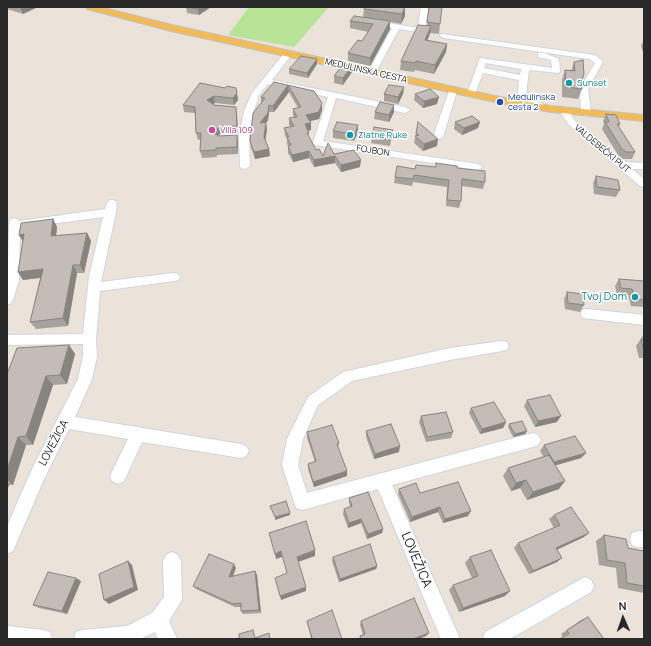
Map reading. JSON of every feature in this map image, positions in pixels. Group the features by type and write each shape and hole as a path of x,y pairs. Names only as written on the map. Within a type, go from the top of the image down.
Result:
{"main road":[{"name":"MEDULINSKA CESTA","path":"90,7 164,26 453,91 541,107 644,118"}],"street":[{"path":"363,21 421,31 426,7"},
{"path":"372,72 396,27"},
{"path":"444,36 592,58 599,62 584,88 586,113"},
{"path":"471,94 487,47 551,56 556,61 556,71 483,60"},
{"path":"245,166 239,137 246,110 255,95 289,53"},
{"path":"525,66 522,95 541,107"},
{"path":"479,70 524,78"},
{"path":"266,81 405,110"},
{"path":"438,137 453,91"},
{"name":"FOJBON","path":"333,95 318,142 478,167"},
{"name":"VALDEBEČKI PUT","path":"565,110 570,122 644,184"},
{"path":"621,165 644,166"},
{"name":"LOVEŽICA","path":"7,300 14,280 15,223 111,208 94,287 89,339 90,356 85,380 39,472 7,545"},
{"path":"94,287 174,277"},
{"path":"587,314 644,320"},
{"path":"7,340 89,339"},
{"path":"502,346 450,354 348,376 313,401 296,439 290,465 302,502 533,440"},
{"path":"65,422 241,451"},
{"path":"118,476 138,434"},
{"name":"LOVEŽICA","path":"382,481 451,639"},
{"path":"83,639 128,635 159,620 173,600 172,561"},
{"path":"492,639 585,586"},
{"path":"159,620 168,639"},
{"path":"7,635 44,639"}],"green space":[{"path":"249,7 329,7 294,47 228,35"}],"building":[{"path":"188,7 201,7 198,9"},
{"path":"365,7 405,7 402,14 364,9"},
{"path":"429,7 442,7 440,24 427,22"},
{"path":"354,16 390,21 370,58 348,53 358,40 362,41 373,24 350,21"},
{"path":"418,25 431,26 425,40 447,44 435,65 416,61 415,63 401,61"},
{"path":"301,56 317,59 307,73 289,69"},
{"path":"583,60 584,74 582,89 566,87 565,70 575,71 574,62"},
{"path":"343,64 352,66 343,78 334,76"},
{"path":"274,82 288,85 273,106 269,105 268,113 260,123 266,122 264,137 269,149 254,152 250,141 253,113 265,98 261,97"},
{"path":"200,83 225,88 227,86 236,88 237,93 233,98 214,96 207,100 214,105 236,107 237,126 219,127 212,132 219,136 237,135 237,147 216,148 216,150 200,151 201,133 196,133 195,107 183,105"},
{"path":"288,85 314,91 322,103 319,112 306,115 311,123 305,124 309,133 307,133 316,150 319,149 323,156 328,143 334,154 354,150 361,160 341,165 335,156 314,160 309,151 292,155 288,146 291,145 287,137 289,137 284,128 294,126 289,118 297,117 293,109 301,107"},
{"path":"389,85 404,87 398,97 384,94"},
{"path":"430,89 439,97 424,101 415,94"},
{"path":"380,102 394,105 389,115 375,112"},
{"path":"606,114 616,115 620,124 617,124 635,152 626,152 622,149 605,122 609,122"},
{"path":"472,116 480,122 464,128 455,122"},
{"path":"337,122 358,125 355,134 333,131"},
{"path":"418,122 438,139 424,144 415,136 419,135 416,133"},
{"path":"374,127 393,130 391,139 372,136"},
{"path":"436,163 457,166 457,168 485,171 485,182 462,179 461,201 447,200 449,180 414,175 413,179 395,177 397,166 415,169 416,165 436,167"},
{"path":"596,176 618,180 620,190 597,187"},
{"path":"53,219 51,236 87,233 80,265 73,265 63,318 30,322 43,269 18,272 24,234 19,235 21,223"},
{"path":"619,279 644,281 644,300 636,299 632,289 621,288"},
{"path":"567,292 583,294 584,305 568,303"},
{"path":"641,340 644,340 644,351"},
{"path":"69,345 60,375 46,376 26,436 18,437 7,470 7,374 17,348"},
{"path":"550,395 561,416 538,421 527,400"},
{"path":"494,402 506,422 482,429 471,408"},
{"path":"446,412 453,432 427,437 421,416"},
{"path":"522,421 527,431 515,434 509,424"},
{"path":"391,424 400,446 375,454 366,431"},
{"path":"332,425 347,471 313,482 308,464 316,461 307,432"},
{"path":"575,436 586,453 554,462 544,445"},
{"path":"549,455 565,481 533,492 526,480 516,483 508,468"},
{"path":"458,482 471,511 445,519 440,507 412,517 399,489 416,483 420,493"},
{"path":"368,492 383,529 368,534 361,519 349,523 344,509 352,506 349,498"},
{"path":"286,501 290,513 275,517 270,506"},
{"path":"571,507 589,533 556,548 562,558 533,571 518,543 560,525 554,515"},
{"path":"306,521 315,550 297,557 306,587 280,596 275,578 287,573 281,551 275,554 269,533"},
{"path":"604,535 626,539 628,548 644,551 644,586 627,583 625,563 607,560"},
{"path":"370,544 377,566 340,579 333,557"},
{"path":"491,550 510,591 463,608 453,585 478,576 470,557"},
{"path":"209,554 234,564 229,577 255,571 259,610 241,611 241,603 233,604 193,586"},
{"path":"128,561 134,587 104,600 99,574"},
{"path":"48,572 76,578 62,611 33,605"},
{"path":"414,598 429,633 413,639 361,639 360,636 365,634 361,621"},
{"path":"332,610 342,639 309,639 312,638 307,621"},
{"path":"588,617 604,639 559,639 569,634 567,630"},
{"path":"253,630 255,638 269,633 270,639 239,639 239,634"}],"place":[{"name":"Sunset","path":"569,83"},
{"name":"Medulinska cesta 2","path":"500,102"},
{"name":"Villa 109","path":"212,130"},
{"name":"Zlatne Ruke","path":"350,135"},
{"name":"Tvoj Dom","path":"635,297"}]}
